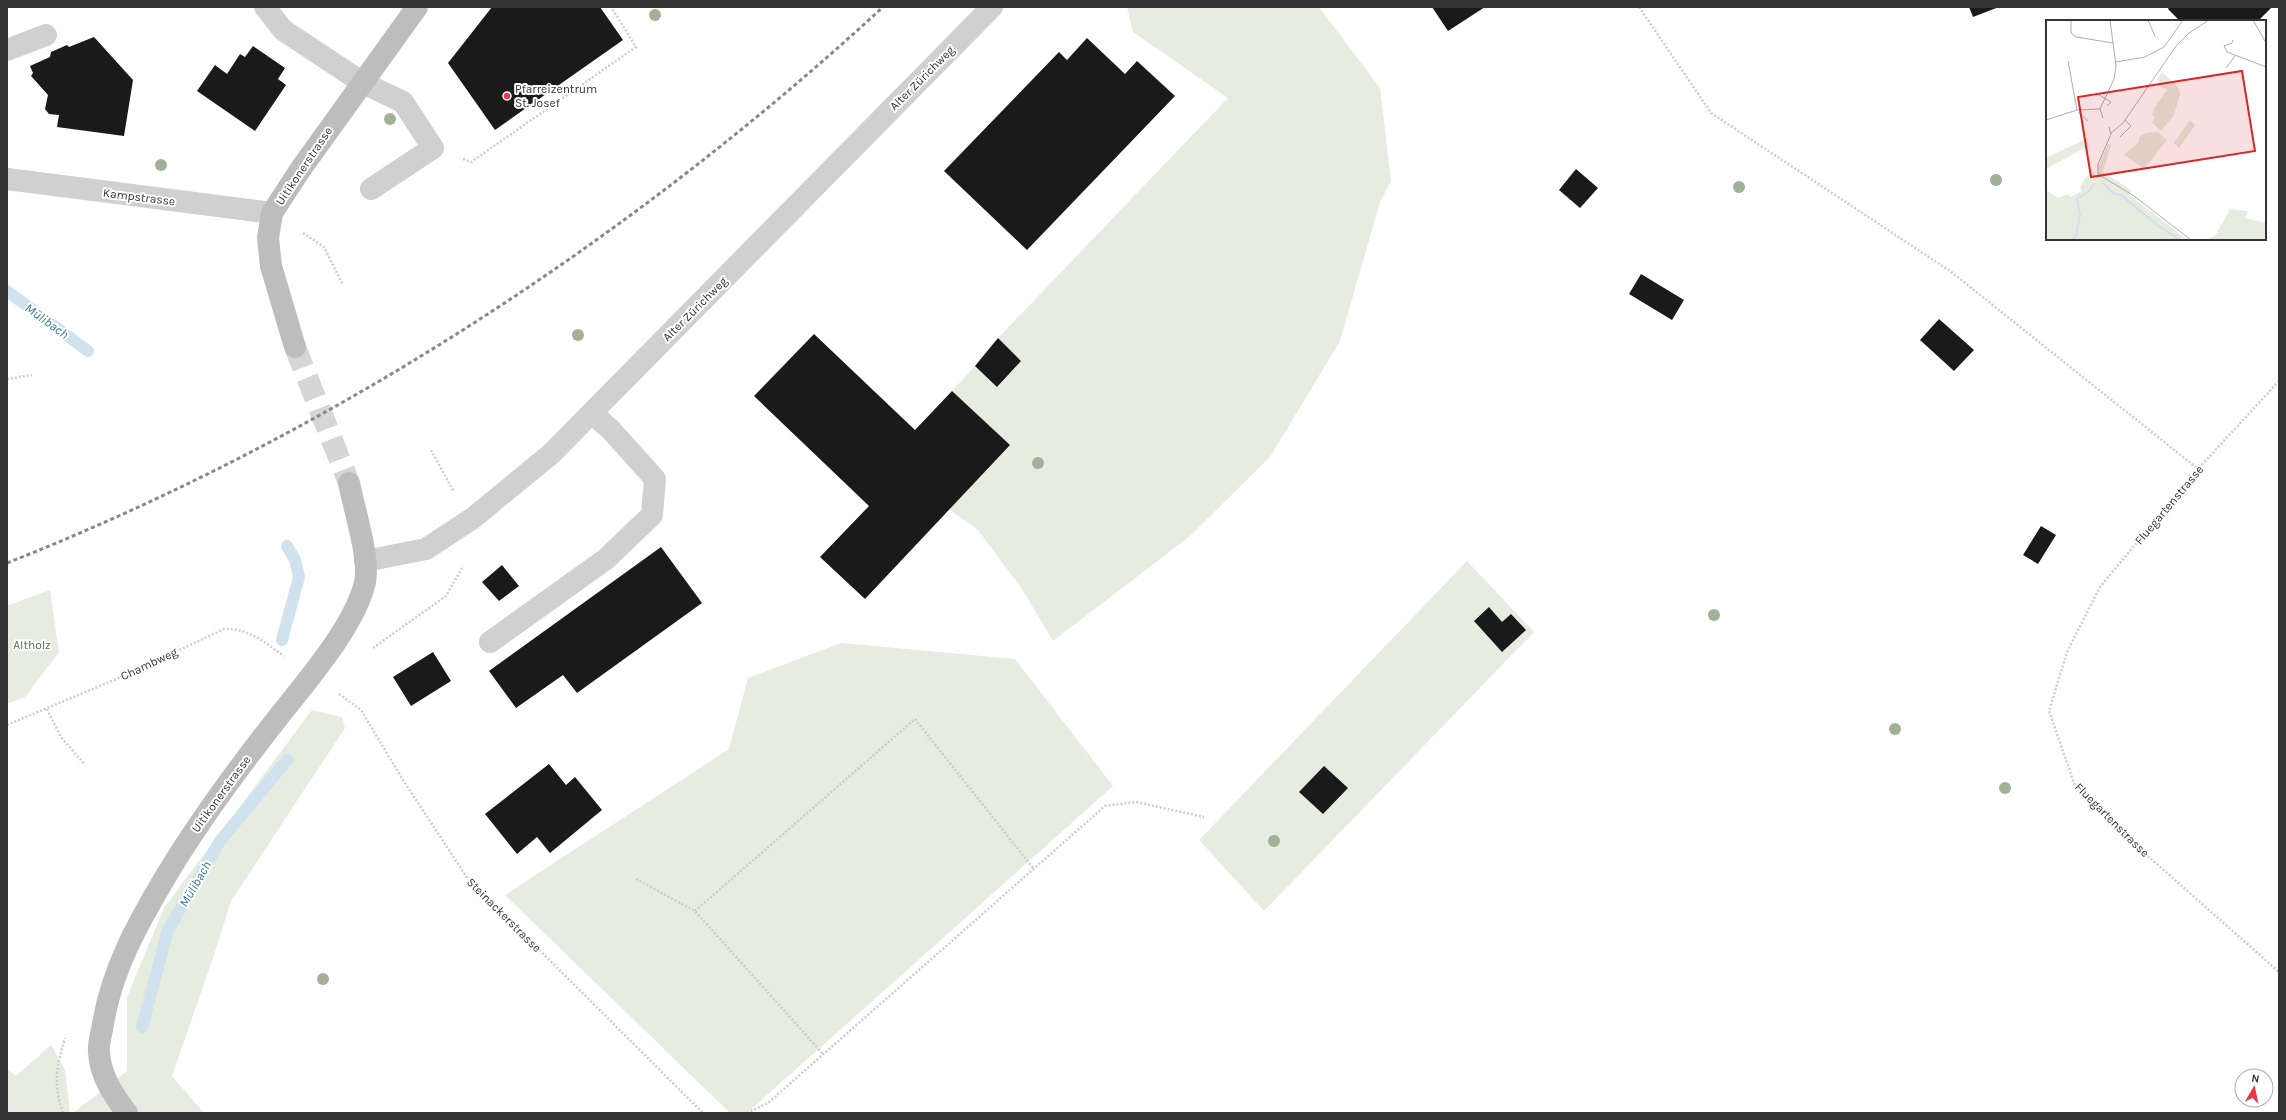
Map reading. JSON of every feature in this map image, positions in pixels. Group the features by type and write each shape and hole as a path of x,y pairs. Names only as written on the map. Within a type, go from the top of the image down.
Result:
{"street":[{"path":"265,7 283,30 362,83 403,102 433,148 371,189"},
{"name":"Uitikonerstrasse","path":"295,347 270,266 268,238 272,213 300,170 417,7"},
{"name":"Alter Zürichweg","path":"365,561 426,549 474,518 551,454 992,7"},
{"path":"7,50 46,35"},
{"name":"Kampstrasse","path":"7,179 272,213"},
{"path":"490,642 606,559 652,515 655,479 611,430 592,413"},
{"name":"Uitikonerstrasse","path":"126,1113 109,1089 99,1052 108,996 123,954 166,876 222,789 311,676 348,622 365,582 365,561 349,484"}],"path":[{"path":"433,148 470,162 636,47 611,7"},
{"path":"1639,7 1711,113 1950,271 2198,469"},
{"path":"324,247 343,284"},
{"path":"7,379 32,375"},
{"name":"Fluegartenstrasse","path":"2279,381 2198,469 2100,587 2066,652 2049,711 2075,786 2125,836 2279,972"},
{"path":"431,450 459,502 474,518"},
{"path":"368,654 373,648 446,596 465,562"},
{"name":"Chambweg","path":"7,725 47,709 224,629 238,628 250,633 288,659"},
{"name":"Steinackerstrasse","path":"336,692 361,710 403,780 468,879 703,1113"},
{"path":"47,709 61,737 85,765"},
{"path":"695,911 915,719 1034,868"},
{"path":"747,1113 768,1103 1105,806 1136,802 1204,817"},
{"path":"636,879 695,911 823,1054"}],"green space":[{"path":"1127,7 1319,7 1380,88 1391,181 1380,202 1340,341 1270,457 1190,536 1053,641 1022,589 978,530 949,509 1009,445 952,391 975,366 998,387 1021,361 998,338 1228,98 1133,32"},
{"path":"1467,561 1534,632 1264,911 1199,840"},
{"name":"Altholz","path":"50,590 59,652 25,697 7,704 7,606"},
{"path":"841,643 1015,659 1113,786 747,1113 730,1113 505,895 729,749 748,678"},
{"path":"312,710 342,717 345,728 231,901 172,1076 204,1113 73,1113 127,1071 127,997 164,908"},
{"path":"51,1045 65,1070 70,1113 7,1113 7,1069 16,1076"}],"building":[{"name":"Pfarreizentrum St. Josef","path":"492,7 600,7 623,40 495,130 448,63"},
{"path":"1432,7 1485,7 1448,31"},
{"path":"1969,7 1999,7 1973,17"},
{"path":"2169,7 2272,7 2259,20 2179,20 2168,9"},
{"path":"94,37 133,80 124,136 57,127 59,115 49,114 45,109 48,95 31,76 33,73 30,66 50,57 51,52 67,45 69,47"},
{"path":"1087,38 1125,74 1137,61 1175,96 1027,250 944,171 1059,52 1067,60"},
{"path":"253,46 285,68 278,79 286,85 255,131 197,91 215,65 227,74 240,54 245,57"},
{"path":"1576,169 1598,188 1580,208 1559,190"},
{"path":"1641,274 1684,300 1672,320 1629,294"},
{"path":"1939,319 1974,350 1954,371 1920,340"},
{"path":"814,334 915,430 952,391 1010,445 865,599 820,557 869,506 754,396"},
{"path":"998,338 1021,361 997,387 975,366"},
{"path":"2041,526 2056,535 2038,564 2023,555"},
{"path":"661,547 702,603 577,693 563,675 516,708 489,671"},
{"path":"502,565 519,586 499,601 482,582"},
{"path":"1489,607 1502,622 1511,614 1526,630 1502,652 1474,621"},
{"path":"433,652 451,681 411,706 393,677"},
{"path":"549,764 566,785 575,777 602,810 550,853 537,837 517,854 485,814"},
{"path":"1324,766 1348,788 1323,814 1299,792"}],"waterway":[{"name":"Mülibach","path":"7,291 88,351"},
{"name":"Mülibach","path":"282,640 299,577 295,560 287,546"},
{"name":"Mülibach","path":"142,1027 168,930 220,841 287,760"}],"tunnel":[{"path":"295,347 349,483"}],"railway":[{"path":"7,563 126,512 244,456 359,393 470,325 579,252 685,174 786,93 883,7"}],"place":[{"name":"Pfarreizentrum St. Josef","path":"507,96"}]}
